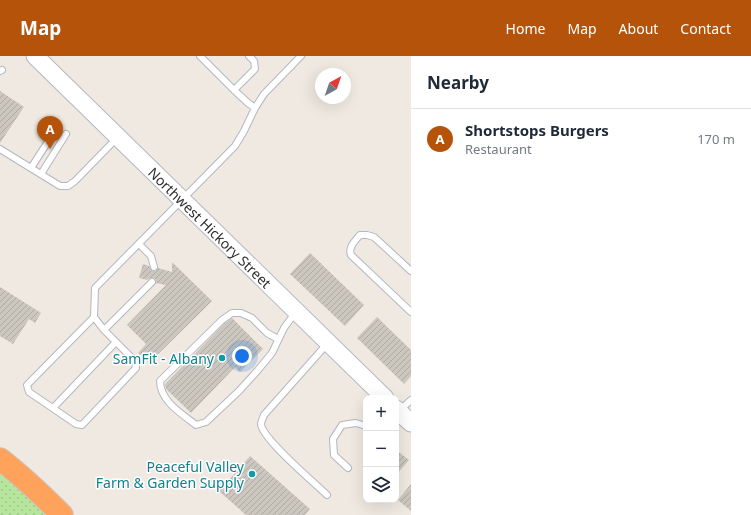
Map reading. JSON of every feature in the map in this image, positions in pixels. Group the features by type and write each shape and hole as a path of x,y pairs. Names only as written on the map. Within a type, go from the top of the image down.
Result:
{"highway":[{"path":"0,459 20,474 62,515"}],"street":[{"name":"Northwest Hickory Street","path":"35,56 382,395"},
{"path":"402,407 411,423"}],"lane":[{"path":"200,56 234,90 255,108"},
{"path":"234,90 255,69 254,61 249,56"},
{"path":"94,317 27,385 30,392 76,424 82,424 136,368 135,361 115,343 94,317 95,288 235,146 264,94 301,56"},
{"path":"31,168 58,126"},
{"path":"41,174 66,134"},
{"path":"0,149 60,186 68,186 75,181 118,137"},
{"path":"411,271 374,237 360,235 351,248 352,255 411,312"},
{"path":"139,244 151,256 154,267"},
{"path":"104,330 152,282"},
{"path":"278,340 267,333 252,318 241,312 232,312 160,381 160,389 166,399 196,425 206,422 239,391 272,353 284,328 296,311"},
{"path":"327,495 284,455 263,432 261,424 264,415 328,342"},
{"path":"53,408 115,343"},
{"path":"348,468 334,455 333,439 342,425 356,423 363,425"}],"green space":[{"path":"0,460 59,515 0,515"}],"building":[{"path":"0,91 24,107 0,143"},
{"path":"310,253 364,305 345,326 290,274"},
{"path":"172,262 212,301 149,363 138,353 146,344 127,325 166,285 156,283 154,278 147,280 139,278 143,264 149,266 152,271 156,271 158,268 172,272"},
{"path":"0,287 41,313 35,323 29,319 13,344 0,336"},
{"path":"377,317 411,350 411,376 404,384 357,338"},
{"name":"SamFit - Albany","path":"232,318 263,349 240,372 235,367 191,413 166,389 165,384 225,323"},
{"path":"399,452 409,460 399,472"},
{"name":"Peaceful Valley Farm & Garden Supply","path":"250,456 310,509 305,515 246,515 219,491"},
{"path":"411,484 411,511 399,501 399,499"}],"place":[{"name":"Shortstops Burgers","path":"50,149"},
{"name":"SamFit - Albany","path":"222,358"},
{"name":"Peaceful Valley Farm & Garden Supply","path":"252,474"}]}
